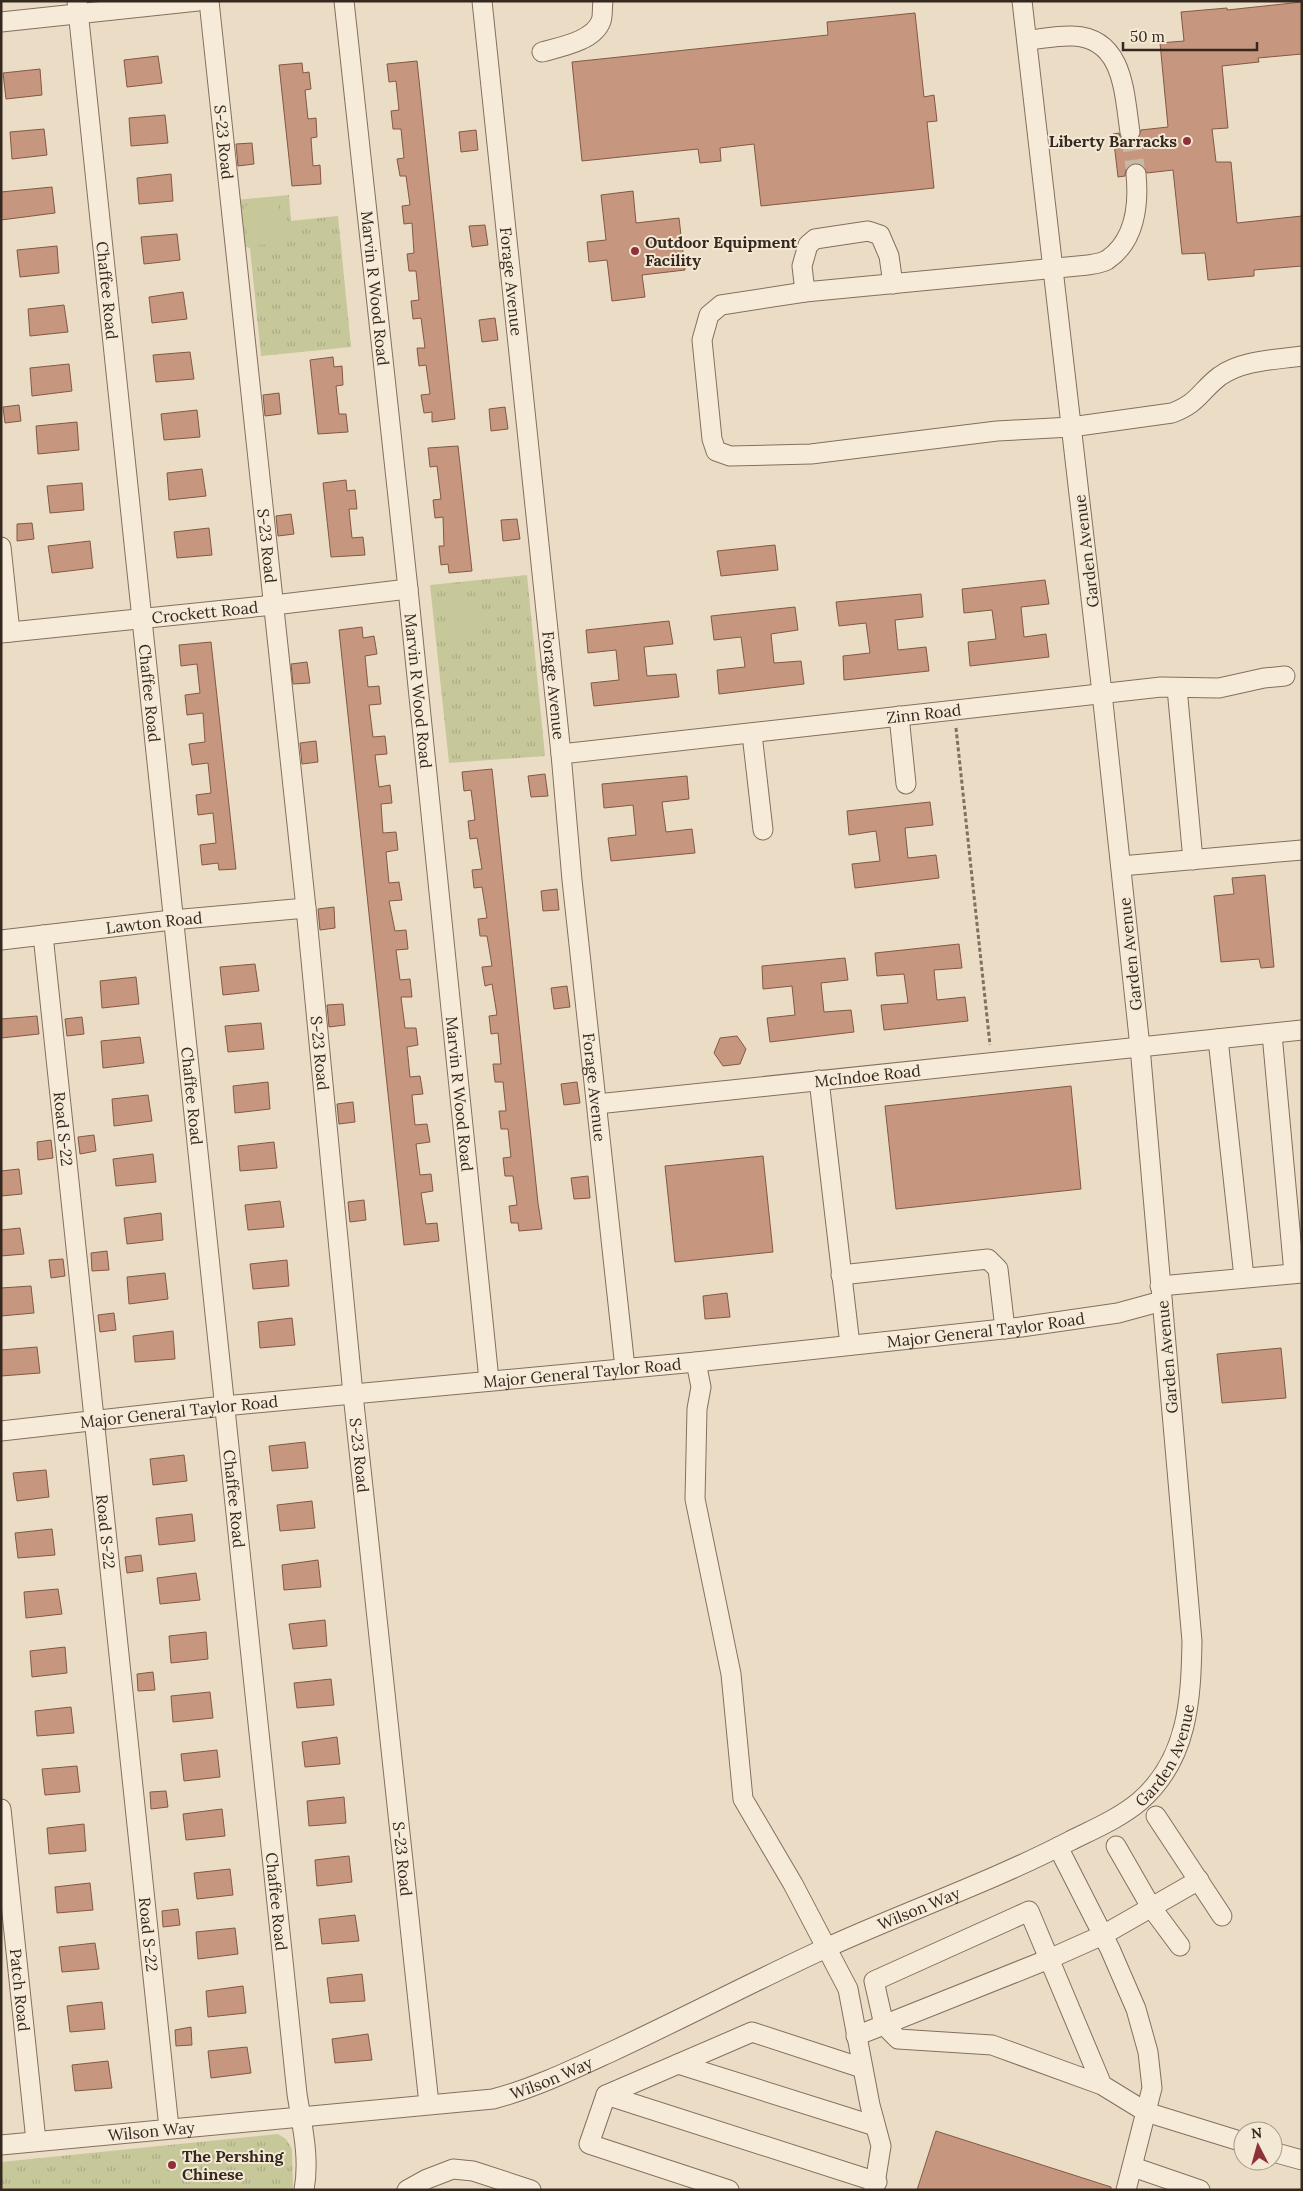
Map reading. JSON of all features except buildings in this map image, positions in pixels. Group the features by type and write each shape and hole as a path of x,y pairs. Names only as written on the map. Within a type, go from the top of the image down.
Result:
{"street":[{"path":"1,22 78,8 198,1"},
{"name":"S-23 Road","path":"208,1 306,908 353,1394 429,2104"},
{"name":"Marvin R Wood Road","path":"344,1 408,589 488,1380"},
{"name":"Forage Avenue","path":"482,1 561,754 572,880 625,1368"},
{"path":"542,52 567,44 594,31 601,22 603,1"},
{"name":"Garden Avenue","path":"1022,1 1072,427 1140,1047 1192,1641 1191,1692 1185,1725 1168,1767 1140,1800 1120,1815 1058,1847"},
{"name":"Chaffee Road","path":"78,8 172,920 306,2164 304,2190"},
{"path":"1027,40 1073,36 1099,42 1110,54 1122,75 1130,132"},
{"path":"1136,174 1138,192 1132,229 1122,246 1106,261 1088,265 805,292 721,305 709,316 702,340 712,439 716,451 730,456 811,454 997,432 1072,427 1172,413 1188,408 1219,377 1232,369 1248,364 1302,356"},
{"path":"805,292 802,266 808,245 815,239 868,231 880,235 889,256 893,284"},
{"path":"1,547 6,633"},
{"name":"Crockett Road","path":"6,633 274,606 408,589"},
{"name":"Zinn Road","path":"561,754 1161,687 1219,688 1264,678 1285,676"},
{"path":"1177,688 1193,860"},
{"path":"899,716 906,784"},
{"path":"752,734 763,830"},
{"path":"1121,866 1302,850"},
{"name":"Lawton Road","path":"1,940 172,920 306,908"},
{"name":"Road S-22","path":"43,935 169,2128"},
{"name":"McIndoe Road","path":"597,1104 1302,1030"},
{"path":"1272,1034 1298,1273"},
{"path":"1218,1039 1244,1277"},
{"path":"819,1080 850,1345"},
{"path":"842,1275 988,1259 998,1269 1005,1329"},
{"name":"Major General Taylor Road","path":"1,1431 224,1406 696,1362 1005,1329 1118,1313 1161,1294 1244,1277 1298,1273"},
{"path":"606,2095 875,2186 881,2146 862,2068 848,1989 793,1884 744,1799 731,1674 695,1499 697,1409 701,1387 696,1362"},
{"name":"Patch Road","path":"1,1809 36,2141"},
{"path":"1156,1816 1222,1916"},
{"path":"1116,1846 1151,1906 1180,1946"},
{"path":"1058,1847 1103,1935 1136,2010 1148,2052 1152,2088 1126,2190"},
{"name":"Wilson Way","path":"1,2145 494,2099 540,2085 827,1948 1003,1873 1058,1847"},
{"path":"856,2036 1050,1959 1103,1935 1199,1880"},
{"path":"1102,2085 1029,1911 874,1981 884,2025 898,2039 992,2045 1102,2085 1146,2112 1233,2139"},
{"path":"730,2190 589,2144 606,2095 752,2032 862,2068"},
{"path":"678,2064 875,2126"},
{"path":"1283,2155 1302,2160"},
{"path":"1133,2167 1200,2190"},
{"path":"407,2190 427,2179 453,2169 473,2171 531,2190"}],"path":[{"path":"954,710 991,1062"}],"green space":[{"path":"289,195 291,221 338,216 351,347 261,356 250,248 246,247 240,236 236,200"},
{"path":"278,203 282,243 248,246 244,206"},
{"path":"527,575 545,756 449,763 430,585"},
{"path":"478,597 482,637 448,641 444,600"},
{"path":"278,2134 286,2139 292,2149 293,2190 1,2190 1,2162"}],"tunnel":[{"path":"1130,132 1136,174"}],"place":[{"name":"Liberty Barracks","path":"1187,141"},
{"name":"Outdoor Equipment Facility","path":"635,251"},
{"name":"The Pershing Chinese","path":"172,2165"}]}
